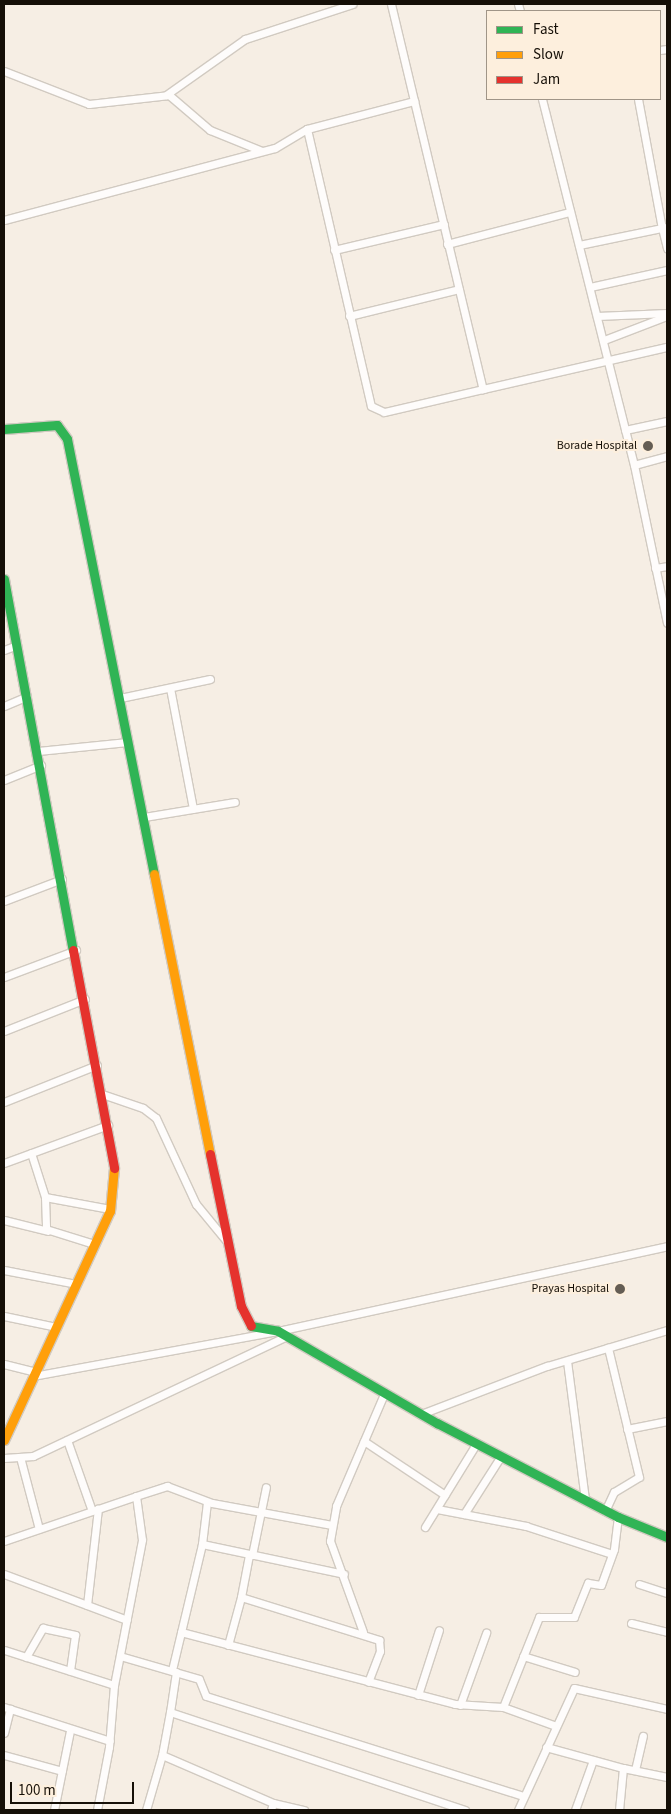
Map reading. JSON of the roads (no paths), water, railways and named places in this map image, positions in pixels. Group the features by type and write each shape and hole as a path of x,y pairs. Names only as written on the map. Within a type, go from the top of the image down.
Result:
{"street":[{"path":"4,71 89,104 166,95 245,39 352,4"},
{"path":"391,4 482,389"},
{"path":"166,95 210,130 262,151"},
{"path":"542,100 634,464 667,623"},
{"path":"638,100 665,228 667,248"},
{"path":"4,220 262,151 307,130 414,101"},
{"path":"307,130 334,250 374,410 384,412 667,346"},
{"path":"447,244 570,212"},
{"path":"334,250 444,224"},
{"path":"579,245 665,228"},
{"path":"590,287 667,270"},
{"path":"350,316 459,289"},
{"path":"597,316 667,315"},
{"path":"604,340 667,315"},
{"path":"625,430 667,421"},
{"path":"4,430 57,425 65,434 144,816 240,1306 249,1326 282,1334 384,1394 476,1444 618,1517 667,1537"},
{"path":"634,464 667,456"},
{"path":"655,568 667,566"},
{"path":"4,579 6,600 28,696 76,950 115,1172 110,1209 4,1440"},
{"path":"4,650 17,645"},
{"path":"120,698 210,679"},
{"path":"170,688 193,809"},
{"path":"4,706 28,696"},
{"path":"38,751 128,742"},
{"path":"4,780 40,765"},
{"path":"144,816 235,802"},
{"path":"4,901 62,879"},
{"path":"4,977 76,950"},
{"path":"4,1031 85,999"},
{"path":"4,1102 97,1065"},
{"path":"102,1094 143,1108 156,1118 196,1204 229,1245"},
{"path":"4,1154 5,1163 108,1124"},
{"path":"31,1153 45,1198 48,1231"},
{"path":"45,1198 110,1209"},
{"path":"4,1220 94,1244"},
{"path":"4,1364 34,1374 282,1334 667,1246"},
{"path":"4,1270 76,1284"},
{"path":"4,1316 56,1327"},
{"path":"420,1414 567,1361 667,1330"},
{"path":"4,1458 33,1456 282,1334"},
{"path":"605,1510 614,1492 638,1480 608,1348"},
{"path":"567,1361 585,1500"},
{"path":"363,1632 344,1574 330,1541 336,1506 384,1394"},
{"path":"627,1429 667,1421"},
{"path":"66,1440 95,1510 87,1605"},
{"path":"364,1441 445,1494"},
{"path":"425,1527 476,1444"},
{"path":"464,1514 501,1456"},
{"path":"20,1457 39,1529"},
{"path":"4,1540 136,1496 163,1485 207,1502 332,1525"},
{"path":"228,1645 262,1512 266,1487"},
{"path":"97,1810 110,1741 114,1685 142,1540 136,1496"},
{"path":"146,1810 162,1756 170,1712 174,1671 181,1632 202,1544 207,1502"},
{"path":"436,1509 526,1526 612,1554"},
{"path":"503,1707 539,1617 574,1617 588,1583 601,1586 612,1554 618,1517"},
{"path":"202,1544 344,1574"},
{"path":"4,1574 127,1620"},
{"path":"639,1584 667,1592"},
{"path":"241,1597 363,1632 381,1645 368,1682"},
{"path":"631,1623 667,1632"},
{"path":"26,1658 43,1628 75,1635 70,1671"},
{"path":"418,1695 440,1630"},
{"path":"181,1632 460,1705 503,1707 556,1726"},
{"path":"460,1705 486,1633"},
{"path":"4,1650 114,1685"},
{"path":"120,1656 199,1679 206,1696 524,1796"},
{"path":"523,1656 575,1672"},
{"path":"518,1810 574,1688 667,1709"},
{"path":"4,1733 7,1708 70,1731 110,1741"},
{"path":"170,1712 465,1810"},
{"path":"54,1810 70,1731"},
{"path":"634,1770 643,1736"},
{"path":"546,1747 623,1768 667,1777"},
{"path":"4,1755 62,1771"},
{"path":"162,1756 272,1806 304,1810"},
{"path":"575,1810 593,1760"},
{"path":"620,1810 623,1768"}],"place":[{"name":"Borade Hospital","path":"648,446"},
{"name":"Prayas Hospital","path":"620,1289"}]}
